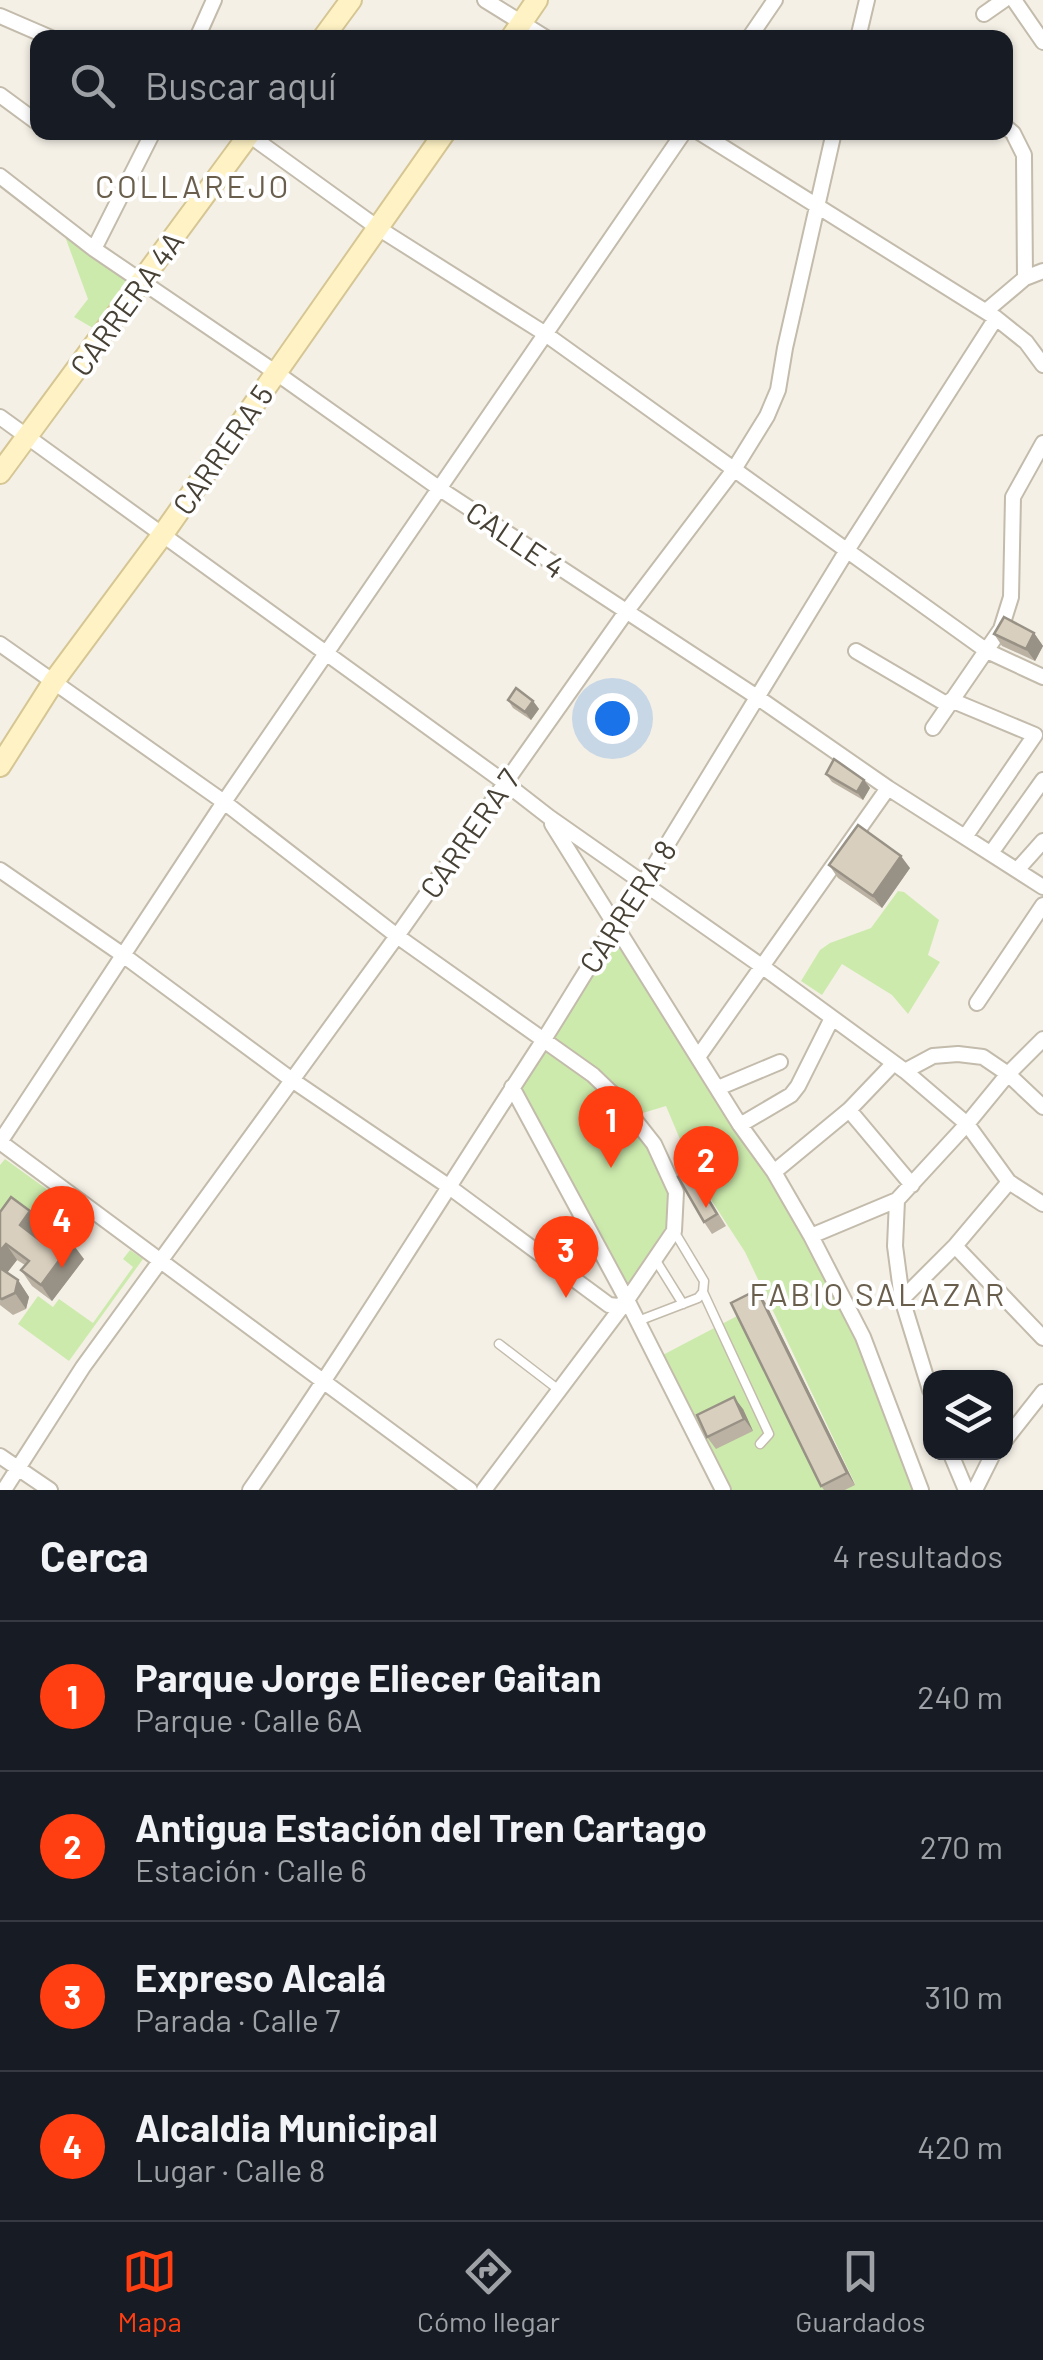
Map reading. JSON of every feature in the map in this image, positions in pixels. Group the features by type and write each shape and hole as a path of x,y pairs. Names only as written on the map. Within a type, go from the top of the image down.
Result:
{"main road":[{"path":"329,30 351,0"},
{"path":"516,30 537,0"},
{"name":"CARRERA 4A","path":"0,473 243,140"},
{"name":"CARRERA 5","path":"0,766 54,681 164,534 438,140"}],"street":[{"path":"201,30 214,0"},
{"path":"484,0 516,30"},
{"path":"754,30 775,0"},
{"path":"860,30 867,0"},
{"path":"984,14 1004,0"},
{"path":"1014,0 1043,42"},
{"path":"0,16 32,30"},
{"path":"0,96 30,118"},
{"path":"1013,135 1024,155 1025,278"},
{"path":"94,249 149,140"},
{"path":"258,140 378,228 544,334 987,651 1043,677"},
{"path":"470,1490 0,1142 224,802 678,140"},
{"path":"711,140 991,314 1026,342 1043,365"},
{"name":"CARRERA 7","path":"4,1490 83,1367 158,1261 397,936 626,612 733,471 767,416 778,390 832,140"},
{"name":"CALLE 4","path":"0,176 94,249 440,488 888,788 1043,886"},
{"name":"CARRERA 8","path":"250,1490 324,1383 643,884 991,314 1025,278 1043,271"},
{"path":"0,418 899,1068 967,1124 1010,1182 1043,1204"},
{"path":"932,728 1002,629 1011,598 1012,497 1043,444"},
{"path":"0,644 224,802 397,936 593,1075 654,1144 676,1192 674,1231 628,1300 484,1490"},
{"path":"856,651 949,703 1036,735 965,837"},
{"path":"991,853 1043,780"},
{"path":"698,1057 888,788"},
{"path":"548,817 740,1125 774,1172 810,1236 863,1337 921,1490"},
{"path":"1016,870 1043,840"},
{"path":"0,870 292,1080 448,1186 609,1305 619,1306 628,1300"},
{"path":"977,1002 1043,904"},
{"path":"740,1125 790,1095 798,1086 832,1018"},
{"path":"810,1236 897,1200 1043,1039"},
{"path":"774,1172 899,1068 933,1056 983,1057 1043,1107"},
{"path":"718,1088 780,1062"},
{"path":"512,1087 628,1300 723,1490"},
{"path":"850,1110 912,1184"},
{"path":"902,1300 1010,1182"},
{"path":"897,1200 895,1246 902,1300 924,1370"},
{"path":"954,1246 1043,1338"},
{"path":"1013,1430 1043,1392"},
{"path":"0,1456 50,1490"},
{"path":"953,1460 966,1490"},
{"path":"976,1490 990,1460"}],"lane":[{"path":"674,1231 704,1281 703,1292 769,1434 760,1444"},
{"path":"655,1259 683,1304"},
{"path":"638,1321 698,1298 703,1292"},
{"path":"499,1344 559,1391"}],"green space":[{"path":"63,231 137,283 98,331 74,317 88,299"},
{"path":"898,891 939,920 928,955 940,962 908,1014 892,995 842,964 822,995 801,981 820,950 871,928"},
{"path":"616,928 718,1088 863,1337 921,1490 845,1490 855,1484 745,1252 695,1175 666,1106 633,1116 676,1192 674,1231 627,1300 512,1087"},
{"path":"5,1159 59,1198 41,1223 19,1207 0,1225 0,1165"},
{"path":"130,1250 143,1259 69,1361 18,1324 38,1296 53,1307 59,1299 93,1323 133,1267 123,1259"},
{"path":"739,1315 825,1490 729,1490 657,1358"}],"building":[{"path":"1004,617 1034,633 1026,649 994,634"},
{"path":"516,688 533,701 525,712 508,700"},
{"path":"834,759 864,780 857,792 826,774"},
{"path":"858,825 901,856 873,896 829,865"},
{"path":"690,1169 717,1214 704,1222 678,1177"},
{"path":"11,1197 30,1211 20,1225 42,1242 53,1228 72,1243 41,1285 21,1270 29,1261 6,1244 0,1251 0,1212"},
{"path":"0,1268 18,1280 15,1293 2,1299 0,1298"},
{"path":"757,1290 847,1473 821,1486 731,1303"},
{"path":"734,1397 744,1419 707,1437 697,1415"}],"place":[{"name":"Parque Jorge Eliecer Gaitan","path":"611,1168"},
{"name":"Antigua Estación del Tren Cartago","path":"706,1208"},
{"name":"Alcaldia Municipal","path":"62,1268"},
{"name":"Expreso Alcalá","path":"566,1298"}],"district":[{"name":"COLLAREJO","path":"193,185"},
{"name":"FABIO SALAZAR","path":"878,1293"}]}
